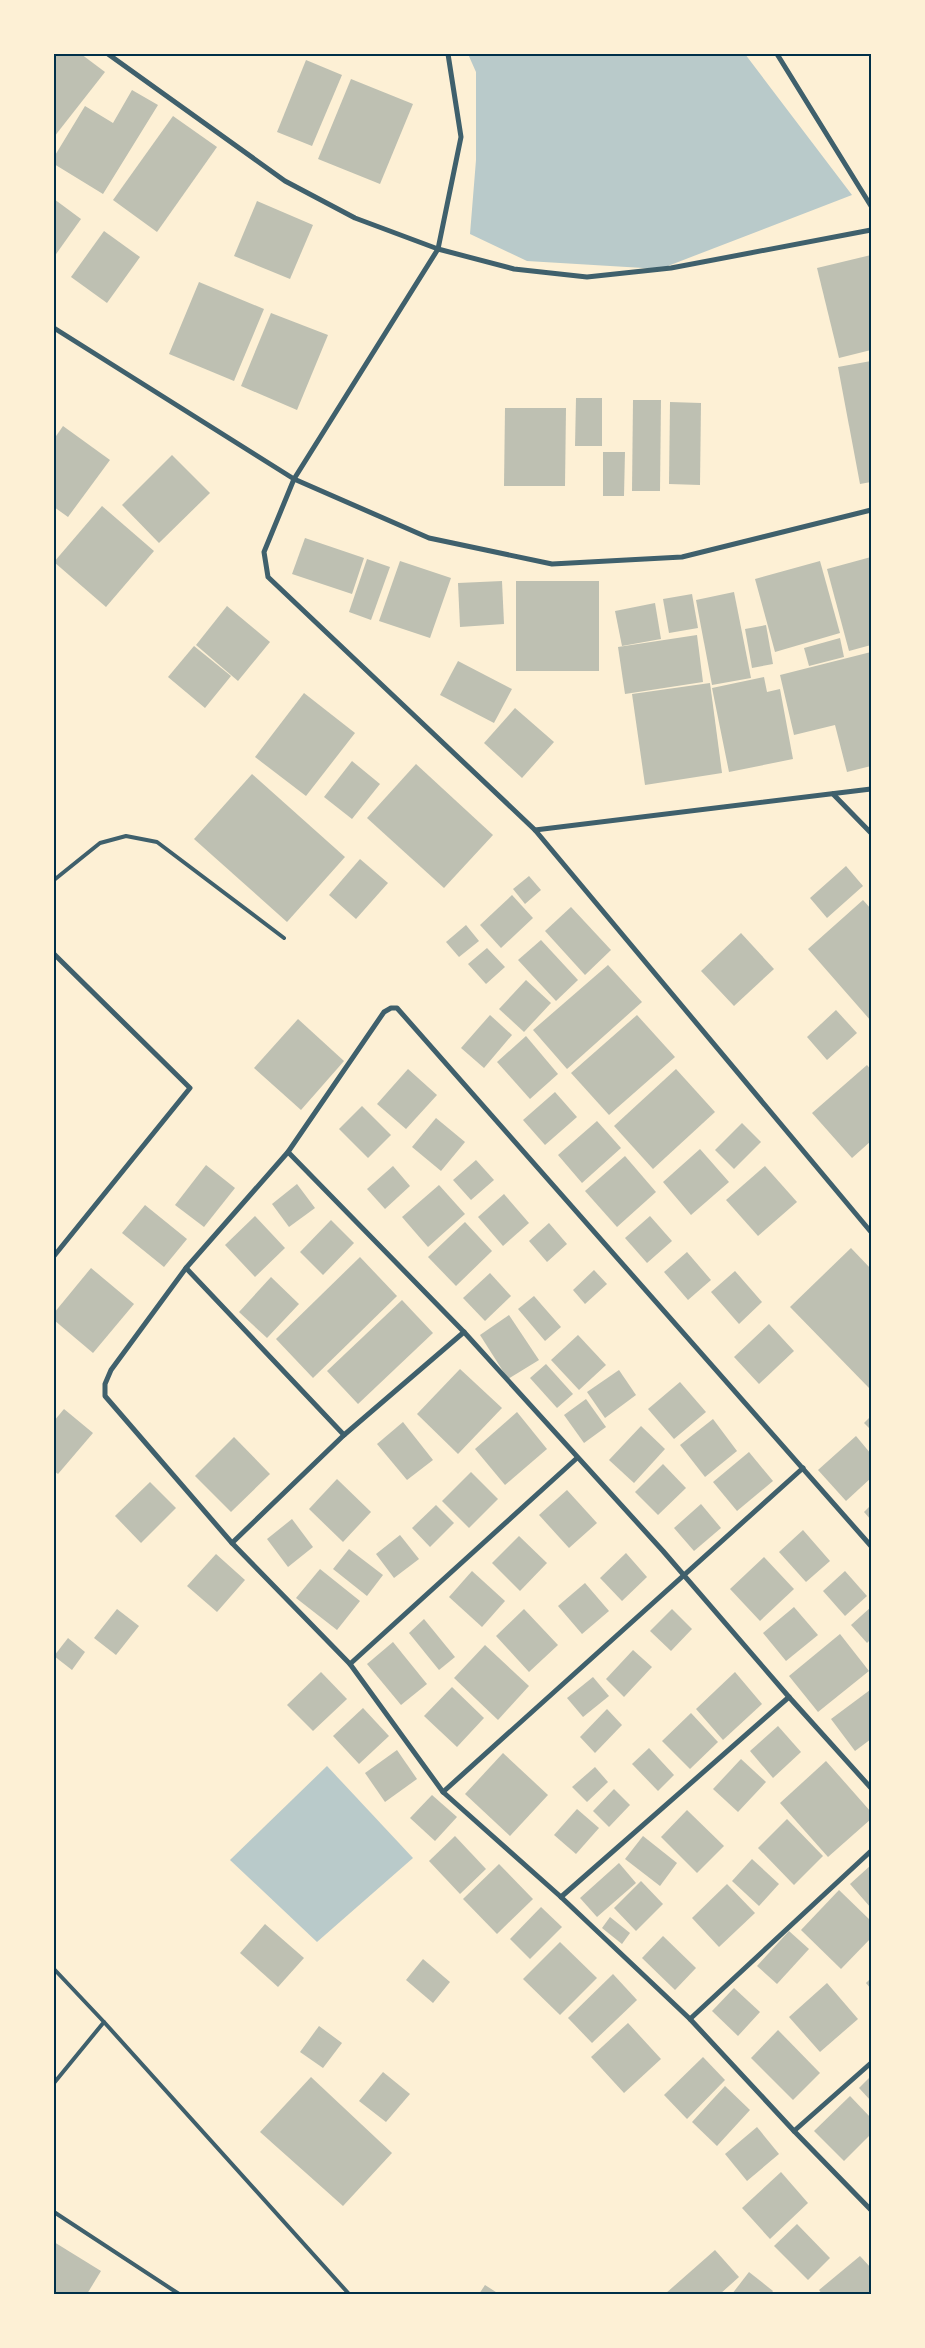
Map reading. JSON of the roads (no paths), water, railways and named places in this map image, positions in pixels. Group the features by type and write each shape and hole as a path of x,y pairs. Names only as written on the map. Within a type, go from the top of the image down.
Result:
{"street":[{"path":"108,54 285,181 355,218 438,249 514,269 587,277 671,268 871,230"},
{"path":"448,54 461,137 438,249 294,479 264,552 268,576 535,830 871,1232"},
{"path":"777,54 871,206"},
{"path":"54,328 294,479 429,538 552,564 682,557 871,510"},
{"path":"535,830 871,789"},
{"path":"833,794 871,834"},
{"path":"54,954 190,1088 54,1256"},
{"path":"871,1546 397,1008 391,1008 384,1012 288,1152 186,1268 111,1370 105,1384 105,1396 232,1543 350,1664 443,1792 561,1898 690,2019 794,2131 871,2210"},
{"path":"288,1152 464,1332 684,1574 789,1697 871,1788"},
{"path":"186,1268 344,1435"},
{"path":"232,1543 344,1435 464,1332"},
{"path":"350,1664 577,1458"},
{"path":"443,1792 803,1468"},
{"path":"561,1898 789,1697"},
{"path":"690,2019 871,1851"},
{"path":"794,2131 871,2063"}],"lane":[{"path":"54,880 100,843 126,836 156,842 284,938"},
{"path":"54,1969 349,2294"},
{"path":"54,2083 104,2022"},
{"path":"54,2212 179,2294"}]}
